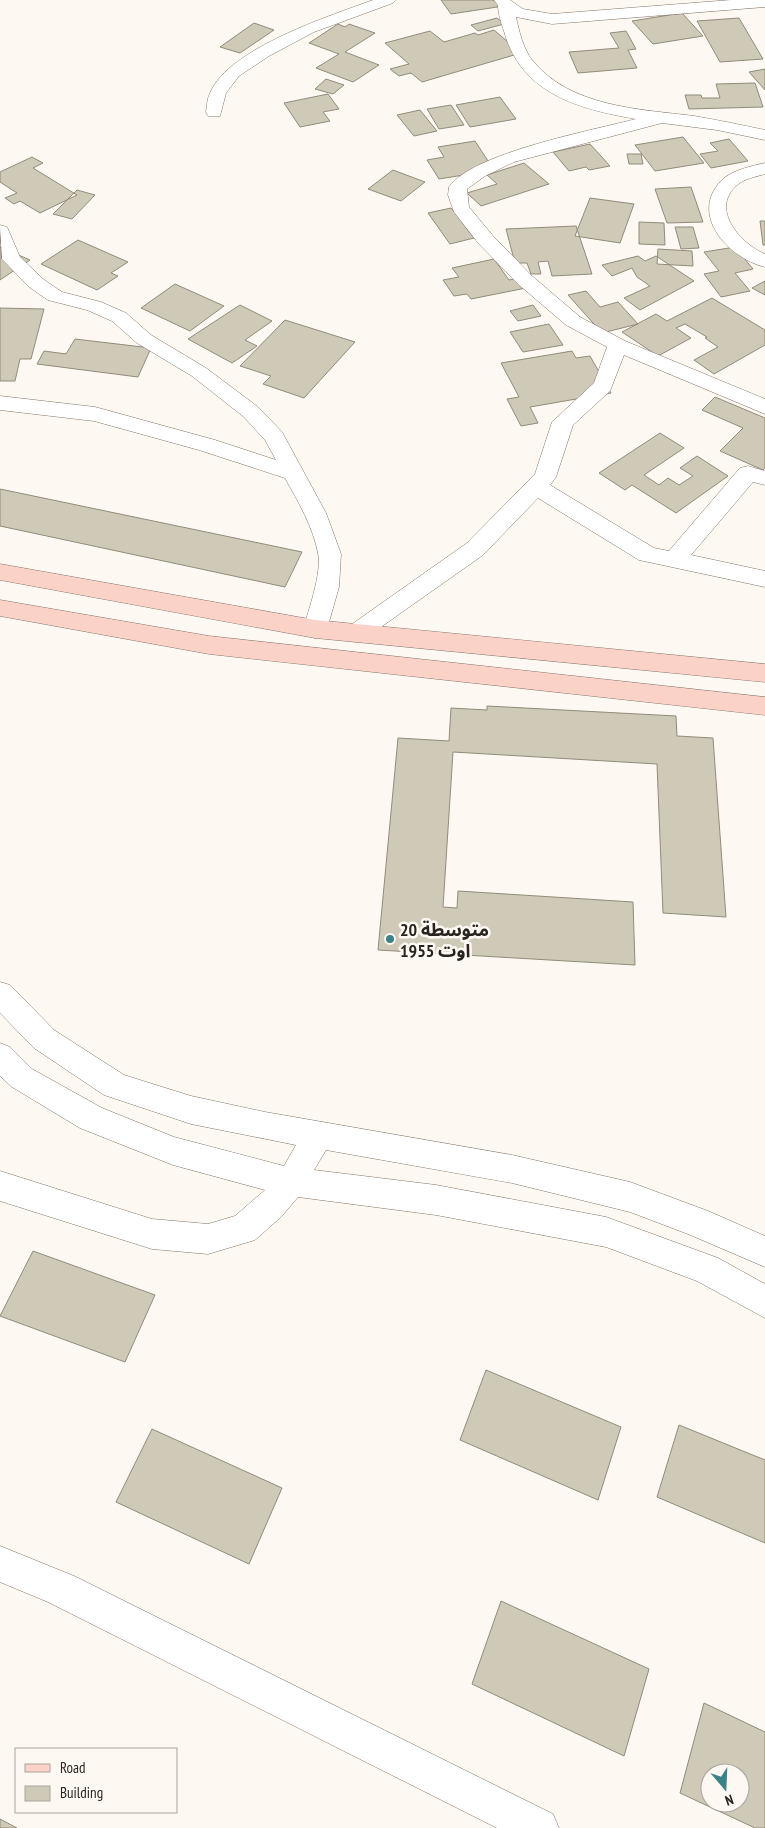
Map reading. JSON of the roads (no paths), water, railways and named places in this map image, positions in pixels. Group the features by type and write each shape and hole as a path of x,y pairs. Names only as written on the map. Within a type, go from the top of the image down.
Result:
{"main road":[{"path":"0,572 315,629 765,673"},
{"path":"0,608 209,645 765,706"}],"street":[{"path":"214,112 218,94 233,73 264,53 308,28 388,0"},
{"path":"504,3 524,14 552,19 765,2"},
{"path":"504,3 516,46 526,64 559,91 581,101 618,111 716,125 765,135"},
{"path":"660,118 508,158 479,172 458,188 457,195 460,208 486,240 525,280 573,320 618,344 765,407"},
{"path":"765,168 730,182 720,194 716,209 722,226 735,242 754,258 765,261"},
{"path":"0,231 12,259 36,284 55,296 94,306 119,317 144,339 198,372 251,412 274,437 314,513 330,554 327,587 315,629"},
{"path":"356,633 475,549 536,487 545,477 563,422 602,386 618,344"},
{"path":"0,402 95,414 207,445 293,473"},
{"path":"674,560 748,473 765,478"},
{"path":"536,487 647,554 765,579"},
{"path":"0,994 44,1039 114,1086 191,1110 318,1135 512,1169 630,1197 697,1222 765,1252"},
{"path":"0,1056 22,1078 91,1118 173,1152 291,1182 436,1200 606,1232 707,1269 765,1302"},
{"path":"0,1186 152,1234 208,1239 244,1229 270,1207 291,1182 318,1135"},
{"path":"0,1564 61,1590 539,1828"}],"place":[{"name":"متوسطة 20 اوت 1955","path":"390,939"}]}
